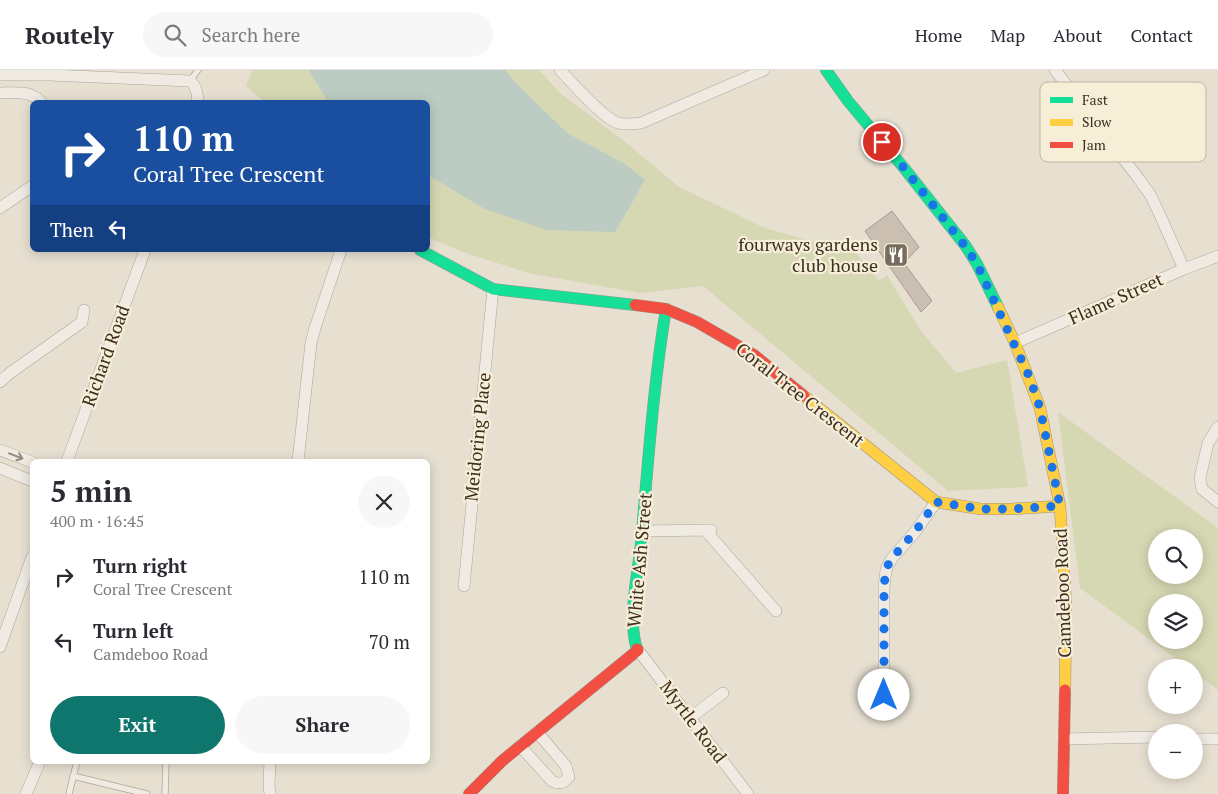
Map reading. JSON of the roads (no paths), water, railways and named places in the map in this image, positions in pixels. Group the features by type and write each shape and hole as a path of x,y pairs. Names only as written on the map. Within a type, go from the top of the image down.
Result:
{"street":[{"path":"560,70 608,117 617,123 630,124 641,123 764,70"},
{"name":"Camdeboo Road","path":"826,70 965,246 977,264 1029,376 1040,408 1060,506 1066,604 1064,794"},
{"path":"1055,70 1064,82"},
{"path":"0,75 50,75 190,81 194,84 198,100"},
{"path":"0,93 26,93 39,100"},
{"path":"1126,162 1151,196 1184,269"},
{"path":"0,208 30,187"},
{"name":"Richard Road","path":"68,459 144,252"},
{"path":"298,459 314,328 340,252"},
{"name":"Coral Tree Crescent","path":"424,252 493,289 666,309 696,322 754,355 936,502"},
{"name":"Flame Street","path":"1014,344 1184,269 1218,256"},
{"name":"Meidoring Place","path":"464,586 493,289"},
{"name":"White Ash Street","path":"469,794 520,746 638,650 634,642 632,629 661,335 666,309"},
{"path":"0,382 82,322 84,310"},
{"path":"1218,427 1208,443 1200,478 1202,489 1218,502"},
{"path":"0,450 30,461"},
{"path":"0,468 30,480"},
{"path":"884,695 884,586 886,570 893,557 915,532 936,502 981,509 1060,506"},
{"path":"642,531 709,530 776,611"},
{"path":"0,647 30,563"},
{"name":"Myrtle Road","path":"638,650 748,794"},
{"path":"690,718 723,693"},
{"path":"520,746 558,789 569,777 568,770 537,732"},
{"path":"1064,739 1148,738"},
{"path":"1203,739 1218,740"},
{"path":"26,794 39,764"},
{"path":"270,764 270,794"}],"lane":[{"path":"190,81 198,70"},
{"path":"69,794 76,764"},
{"path":"165,794 166,764"},
{"path":"73,776 148,794"}],"place":[{"name":"fourways gardens club house","path":"896,255"}]}
